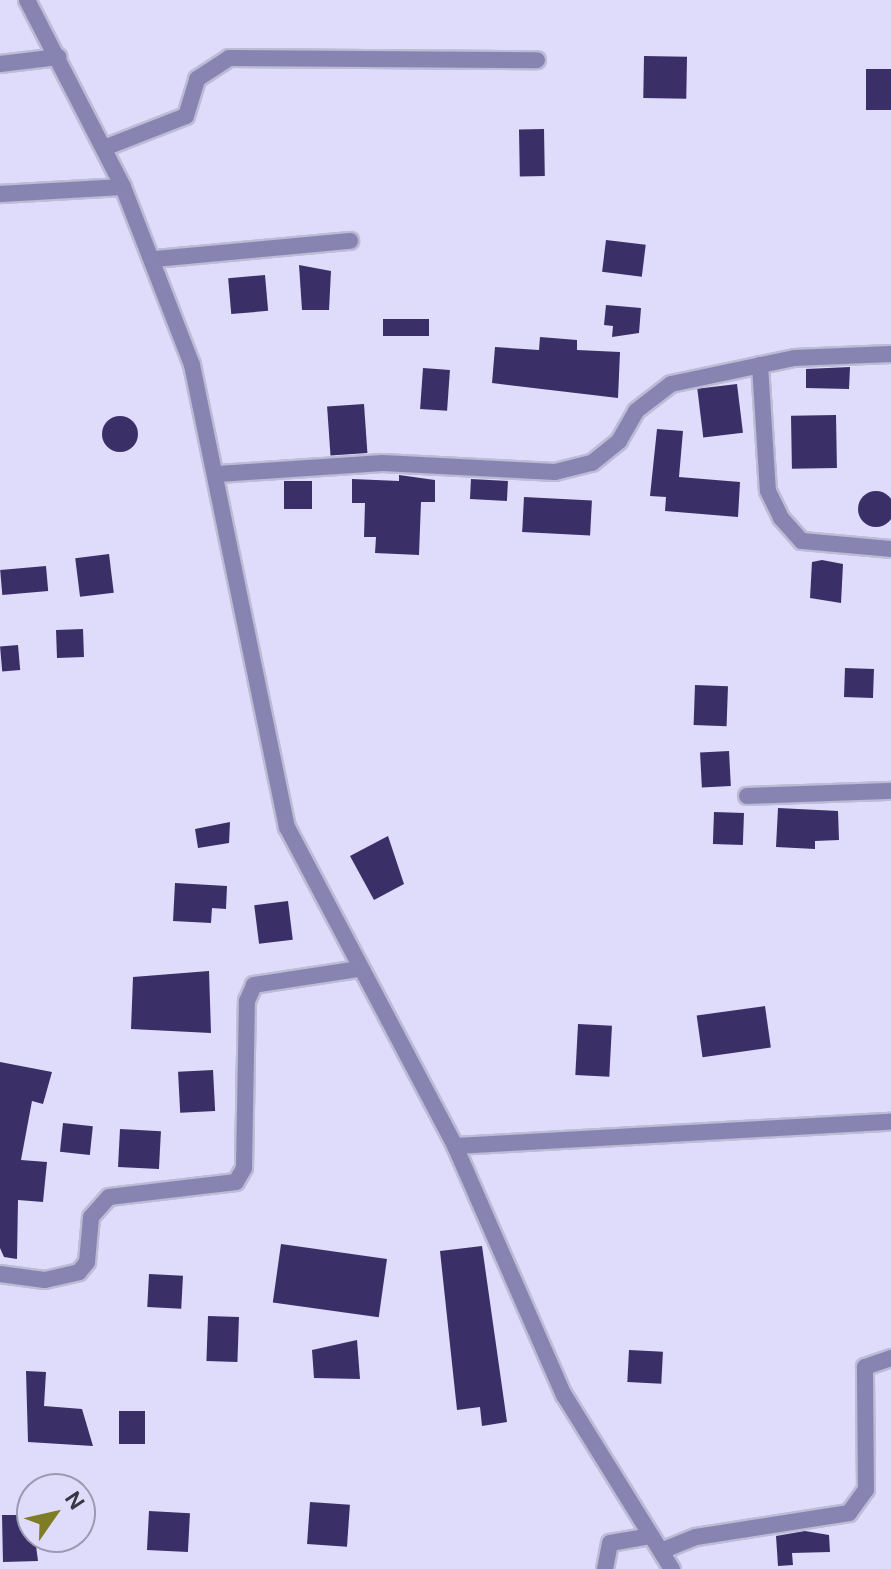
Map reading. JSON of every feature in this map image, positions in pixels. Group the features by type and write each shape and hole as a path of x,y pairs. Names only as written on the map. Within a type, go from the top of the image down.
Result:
{"street":[{"path":"27,0 104,148 155,259 218,474 287,827 358,969 455,1146 564,1395 672,1569"},
{"path":"0,64 59,57"},
{"path":"104,148 186,116 197,79 229,58 537,60"},
{"path":"0,194 123,187"},
{"path":"155,259 350,241"},
{"path":"218,474 383,463 555,472 592,463 619,441 636,411 671,384 760,365 891,354"},
{"path":"760,365 768,491 781,518 802,541 891,549"},
{"path":"747,796 891,791"},
{"path":"0,1274 45,1280 79,1272 87,1262 91,1217 109,1197 236,1182 244,1168 247,1001 254,985 358,969"},
{"path":"455,1146 891,1122"},
{"path":"661,1551 696,1537 849,1513 866,1490 865,1367 891,1358"},
{"path":"605,1569 610,1543 651,1536"}],"building":[{"path":"644,56 687,57 686,99 643,98"},
{"path":"866,69 891,69 891,110 866,110"},
{"path":"519,129 544,129 545,176 520,176"},
{"path":"606,240 646,245 642,277 602,272"},
{"path":"299,265 331,271 329,310 302,310"},
{"path":"265,275 268,311 231,314 228,278"},
{"path":"606,305 641,308 639,333 612,337 613,326 604,325"},
{"path":"383,319 429,319 429,336 383,336"},
{"path":"540,337 577,340 577,350 620,352 618,398 492,383 495,347 539,350"},
{"path":"850,367 849,389 806,388 806,369"},
{"path":"423,368 450,370 447,411 420,409"},
{"path":"737,384 743,433 703,438 697,389"},
{"path":"364,404 367,453 331,455 327,407"},
{"path":"836,415 837,468 792,469 791,416"},
{"path":"120,416 133,421 138,434 133,447 120,452 107,447 102,434 107,421"},
{"path":"657,429 683,431 679,477 740,482 738,517 665,511 666,497 650,496"},
{"path":"399,475 435,480 435,502 421,502 419,555 375,553 376,537 364,537 365,503 352,503 352,479 399,481"},
{"path":"471,479 508,481 507,501 470,499"},
{"path":"284,481 312,481 312,509 284,509"},
{"path":"876,491 889,496 894,509 889,522 876,527 863,522 858,509 863,496"},
{"path":"524,497 592,501 590,536 522,532"},
{"path":"109,554 114,593 80,597 75,558"},
{"path":"822,560 843,564 841,603 810,598 812,562"},
{"path":"46,566 48,591 2,595 0,570"},
{"path":"83,629 84,657 57,658 56,630"},
{"path":"18,645 20,670 2,671 0,647"},
{"path":"845,668 874,669 873,698 844,697"},
{"path":"695,685 728,686 727,726 694,725"},
{"path":"729,751 731,786 702,787 700,753"},
{"path":"778,808 838,811 839,840 815,841 815,849 776,847"},
{"path":"714,812 744,813 743,845 713,844"},
{"path":"230,822 229,843 198,848 195,829"},
{"path":"388,836 404,884 374,900 350,856"},
{"path":"175,883 227,886 226,909 212,908 211,923 173,921"},
{"path":"288,901 293,940 259,944 254,905"},
{"path":"209,971 211,1033 131,1029 133,977"},
{"path":"765,1006 771,1048 703,1057 697,1016"},
{"path":"578,1024 612,1026 609,1077 575,1075"},
{"path":"0,1062 52,1072 43,1104 32,1101 21,1160 47,1162 43,1202 18,1200 17,1259 4,1257 0,1248"},
{"path":"213,1070 215,1111 180,1113 178,1072"},
{"path":"63,1123 93,1126 90,1155 60,1152"},
{"path":"120,1129 161,1131 159,1169 118,1167"},
{"path":"281,1244 387,1259 379,1317 273,1302"},
{"path":"482,1246 507,1422 482,1426 480,1407 457,1410 440,1251"},
{"path":"149,1274 183,1276 181,1309 147,1307"},
{"path":"208,1316 239,1317 237,1362 206,1361"},
{"path":"357,1340 360,1379 314,1378 312,1350"},
{"path":"629,1350 663,1352 661,1384 627,1382"},
{"path":"26,1371 46,1372 44,1406 82,1409 93,1446 28,1442"},
{"path":"119,1411 145,1411 145,1444 119,1444"},
{"path":"310,1502 350,1505 347,1547 307,1544"},
{"path":"149,1511 190,1513 188,1552 147,1550"},
{"path":"2,1515 16,1515 16,1553 37,1553 38,1561 3,1562"},
{"path":"805,1531 829,1535 830,1552 792,1553 793,1565 778,1566 776,1536"}]}
